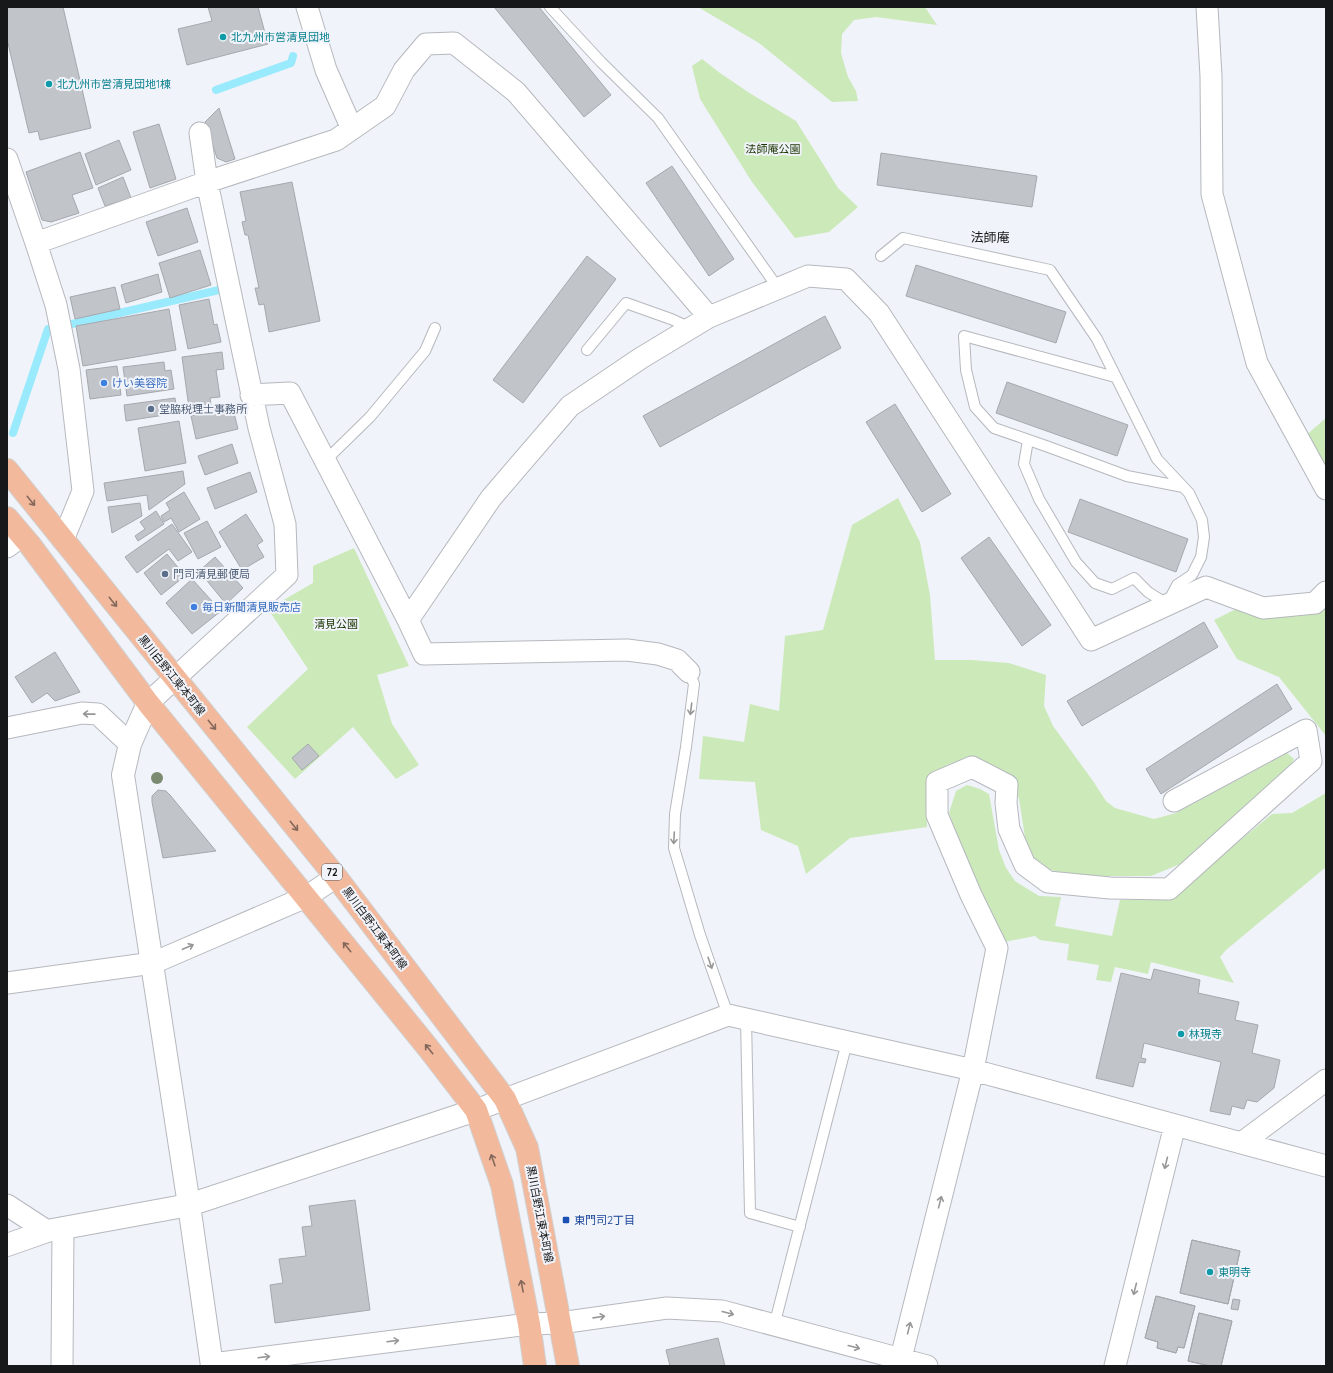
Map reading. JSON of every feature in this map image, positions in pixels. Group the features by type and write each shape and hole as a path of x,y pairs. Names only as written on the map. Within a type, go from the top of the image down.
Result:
{"main road":[{"name":"黒川白野江東本町線","path":"7,470 336,877 505,1099 527,1148 568,1366"},
{"path":"7,518 14,541 306,896 476,1110 502,1185 529,1324 535,1366"}],"street":[{"path":"308,7 326,70 352,129"},
{"path":"1207,7 1211,76 1212,194 1257,364 1326,489"},
{"path":"36,242 207,182 336,140 385,106 404,70 426,44 454,43 516,92 709,318"},
{"path":"200,134 207,182 258,428 285,524 287,575 148,703 130,744 123,775 153,963 212,1365 529,1324 560,1323 667,1308 722,1311 900,1363 927,1366"},
{"path":"7,159 56,305 69,368 84,491 63,540"},
{"path":"408,620 492,498 570,406 641,358 709,318 808,276 846,279 879,313 1091,640 1206,587 1263,608 1314,603 1326,592"},
{"path":"251,395 290,393 408,620 424,654 627,650 658,654 677,660 689,672"},
{"path":"7,728 82,713 98,714 130,744"},
{"path":"900,1363 973,1070 996,948 971,895 937,815 937,782 972,767 1007,785 1006,803 1009,829 1025,865 1048,882 1110,888 1169,889 1311,761 1306,730 1174,801"},
{"path":"7,983 153,963 306,896 336,877"},
{"path":"7,1245 55,1230 189,1205 476,1110 737,1017 973,1070 1243,1142 1326,1166"},
{"path":"1243,1142 1326,1080"},
{"path":"1115,1366 1175,1125"},
{"path":"7,1204 55,1230"},
{"path":"55,1230 62,1366"}],"lane":[{"path":"550,7 601,62 658,118 778,288"},
{"path":"881,256 903,238 1050,270 1096,339 1157,459 1189,493 1202,520 1204,536 1201,557 1192,575 1177,585 1167,604 1148,592 1134,578 1112,589 1095,584 1076,562 1039,499 1024,464 1028,440"},
{"path":"587,350 626,302 691,328"},
{"path":"325,461 370,417 425,351 436,328"},
{"path":"1115,377 964,336 966,370 975,407 994,428 1127,476 1183,487"},
{"path":"689,672 694,684 676,814 674,848 700,935 737,1017 750,1213 800,1227"},
{"path":"774,1326 847,1042"}],"green space":[{"path":"698,7 925,7 937,25 876,17 854,20 842,34 841,53 848,77 856,91 858,101 832,102 759,43"},
{"name":"法師庵公園","path":"702,59 748,92 796,121 838,188 858,207 829,232 795,238 752,182 700,99 692,66"},
{"path":"1326,418 1326,471 1304,437"},
{"path":"898,498 920,542 930,595 935,660 971,660 1009,663 1046,675 1044,706 1053,726 1106,801 1115,808 1154,819 1176,813 1287,753 1294,759 1288,772 1185,862 1151,876 1097,876 1046,869 1035,861 1027,850 1019,799 1014,784 972,760 958,761 947,765 932,778 927,808 927,827 850,838 806,874 798,846 761,830 755,782 699,779 703,736 744,742 750,704 779,711 785,636 823,630 852,525"},
{"name":"清見公園","path":"354,548 409,666 377,675 392,724 419,765 396,779 353,727 295,779 247,727 308,669 268,609 313,583 313,566"},
{"path":"1326,605 1326,736 1279,677 1237,659 1214,620 1242,606 1275,615 1292,616 1309,613"},
{"path":"967,785 980,789 989,794 999,850 1006,868 1015,881 1039,896 1061,897 1055,926 1112,936 1120,900 1148,900 1162,897 1181,889 1272,814 1292,813 1326,793 1326,867 1226,950 1220,957 1234,983 1151,962 1148,974 1115,967 1111,982 1096,980 1099,965 1067,960 1069,944 1040,940 1035,936 1004,942 1004,938 975,884 949,813 956,791"}],"building":[{"name":"北九州市営清見団地1棟","path":"7,7 63,7 91,128 40,140 38,131 29,133 7,39"},
{"name":"北九州市営清見団地","path":"208,7 258,7 268,44 187,65 178,29 212,21"},
{"path":"494,7 539,7 611,95 584,117"},
{"path":"219,108 235,159 226,162 217,158 205,122"},
{"path":"159,124 176,179 150,188 133,132"},
{"path":"119,140 131,170 96,185 85,154"},
{"path":"80,152 93,188 72,195 79,213 51,222 42,220 26,172"},
{"path":"881,153 1037,176 1032,207 877,185"},
{"path":"672,166 734,259 709,276 646,183"},
{"path":"123,177 131,198 105,206 98,188"},
{"path":"292,182 320,321 269,332 264,304 259,305 255,288 259,288 248,235 245,235 242,222 246,221 240,192"},
{"path":"187,208 198,242 158,256 146,222"},
{"path":"200,250 211,285 170,298 159,263"},
{"path":"587,256 616,279 523,403 493,380"},
{"path":"916,265 1066,312 1056,343 906,296"},
{"path":"158,274 162,292 126,303 121,285"},
{"path":"115,287 120,309 75,319 70,297"},
{"path":"209,299 214,325 217,324 221,342 188,349 179,305"},
{"path":"169,309 176,350 83,366 76,326"},
{"path":"825,316 841,348 660,447 643,416"},
{"path":"222,352 224,369 216,370 220,397 210,398 211,406 189,408 182,357"},
{"path":"164,362 165,371 171,370 174,389 127,396 123,367"},
{"name":"けい美容院","path":"117,366 121,395 90,399 86,370"},
{"path":"1007,382 1128,425 1117,456 996,413"},
{"name":"堂脇税理士事務所","path":"175,398 177,413 126,421 124,405"},
{"path":"895,404 951,494 922,512 866,422"},
{"path":"225,408 226,415 234,413 238,429 196,439 191,416"},
{"path":"179,421 186,463 145,471 138,428"},
{"path":"232,444 238,463 205,475 198,456"},
{"path":"183,471 185,484 149,510 147,495 107,501 104,483"},
{"path":"250,472 257,492 215,509 207,488"},
{"path":"184,492 200,519 179,532 171,518 164,522 161,516 170,510 166,503"},
{"path":"1080,499 1188,539 1176,572 1068,532"},
{"path":"140,503 142,516 112,533 108,507"},
{"path":"156,511 164,524 138,541 135,536 145,529 140,522"},
{"path":"246,514 263,541 257,545 264,557 242,570 219,532"},
{"path":"207,521 221,547 198,559 184,533"},
{"path":"172,524 192,552 178,561 169,549 137,573 125,557"},
{"path":"989,537 1051,625 1022,646 961,558"},
{"name":"門司清見郵便局","path":"167,554 185,576 161,595 144,573"},
{"path":"215,557 243,588 226,604 199,571"},
{"name":"毎日新聞清見販売店","path":"192,579 221,611 192,634 166,603"},
{"path":"1204,622 1218,647 1082,726 1067,701"},
{"path":"55,652 80,692 55,701 47,693 32,703 15,677"},
{"path":"1277,684 1292,709 1161,794 1146,769"},
{"path":"308,744 319,756 302,770 292,758"},
{"path":"158,790 166,791 170,795 216,851 163,858 152,802 152,796"},
{"name":"林現寺","path":"1154,969 1200,980 1198,993 1239,1002 1235,1020 1258,1025 1252,1053 1280,1060 1274,1088 1257,1102 1247,1100 1244,1109 1232,1106 1230,1115 1210,1111 1221,1062 1144,1043 1141,1058 1146,1059 1145,1063 1139,1062 1133,1087 1096,1078 1121,973 1151,980"},
{"path":"355,1200 370,1310 275,1323 270,1285 283,1283 279,1259 306,1256 302,1227 312,1226 309,1206"},
{"name":"東明寺","path":"1192,1240 1240,1251 1228,1304 1180,1293"},
{"name":"東明寺","path":"1192,1240 1240,1251 1228,1304 1180,1293"},
{"path":"1156,1296 1195,1306 1184,1348 1178,1347 1176,1353 1157,1348 1158,1342 1145,1338"},
{"path":"1156,1296 1195,1306 1184,1348 1178,1347 1176,1353 1157,1348 1158,1342 1145,1338"},
{"path":"1233,1299 1240,1300 1238,1310 1231,1309"},
{"path":"1199,1313 1232,1321 1221,1366 1210,1366 1188,1361"},
{"path":"1199,1313 1232,1321 1221,1366 1210,1366 1188,1361"},
{"path":"718,1338 725,1366 670,1366 666,1350"}],"waterway":[{"path":"216,90 291,63 293,56"},
{"path":"72,324 219,290"},
{"path":"13,433 48,329"}],"place":[{"name":"北九州市営清見団地","path":"223,37"},
{"name":"北九州市営清見団地1棟","path":"49,84"},
{"name":"けい美容院","path":"104,383"},
{"name":"堂脇税理士事務所","path":"151,409"},
{"name":"門司清見郵便局","path":"165,574"},
{"name":"毎日新聞清見販売店","path":"194,607"},
{"name":"林現寺","path":"1181,1034"},
{"name":"東門司2丁目","path":"566,1220"},
{"name":"東明寺","path":"1210,1272"}],"district":[{"name":"法師庵","path":"990,237"}]}
